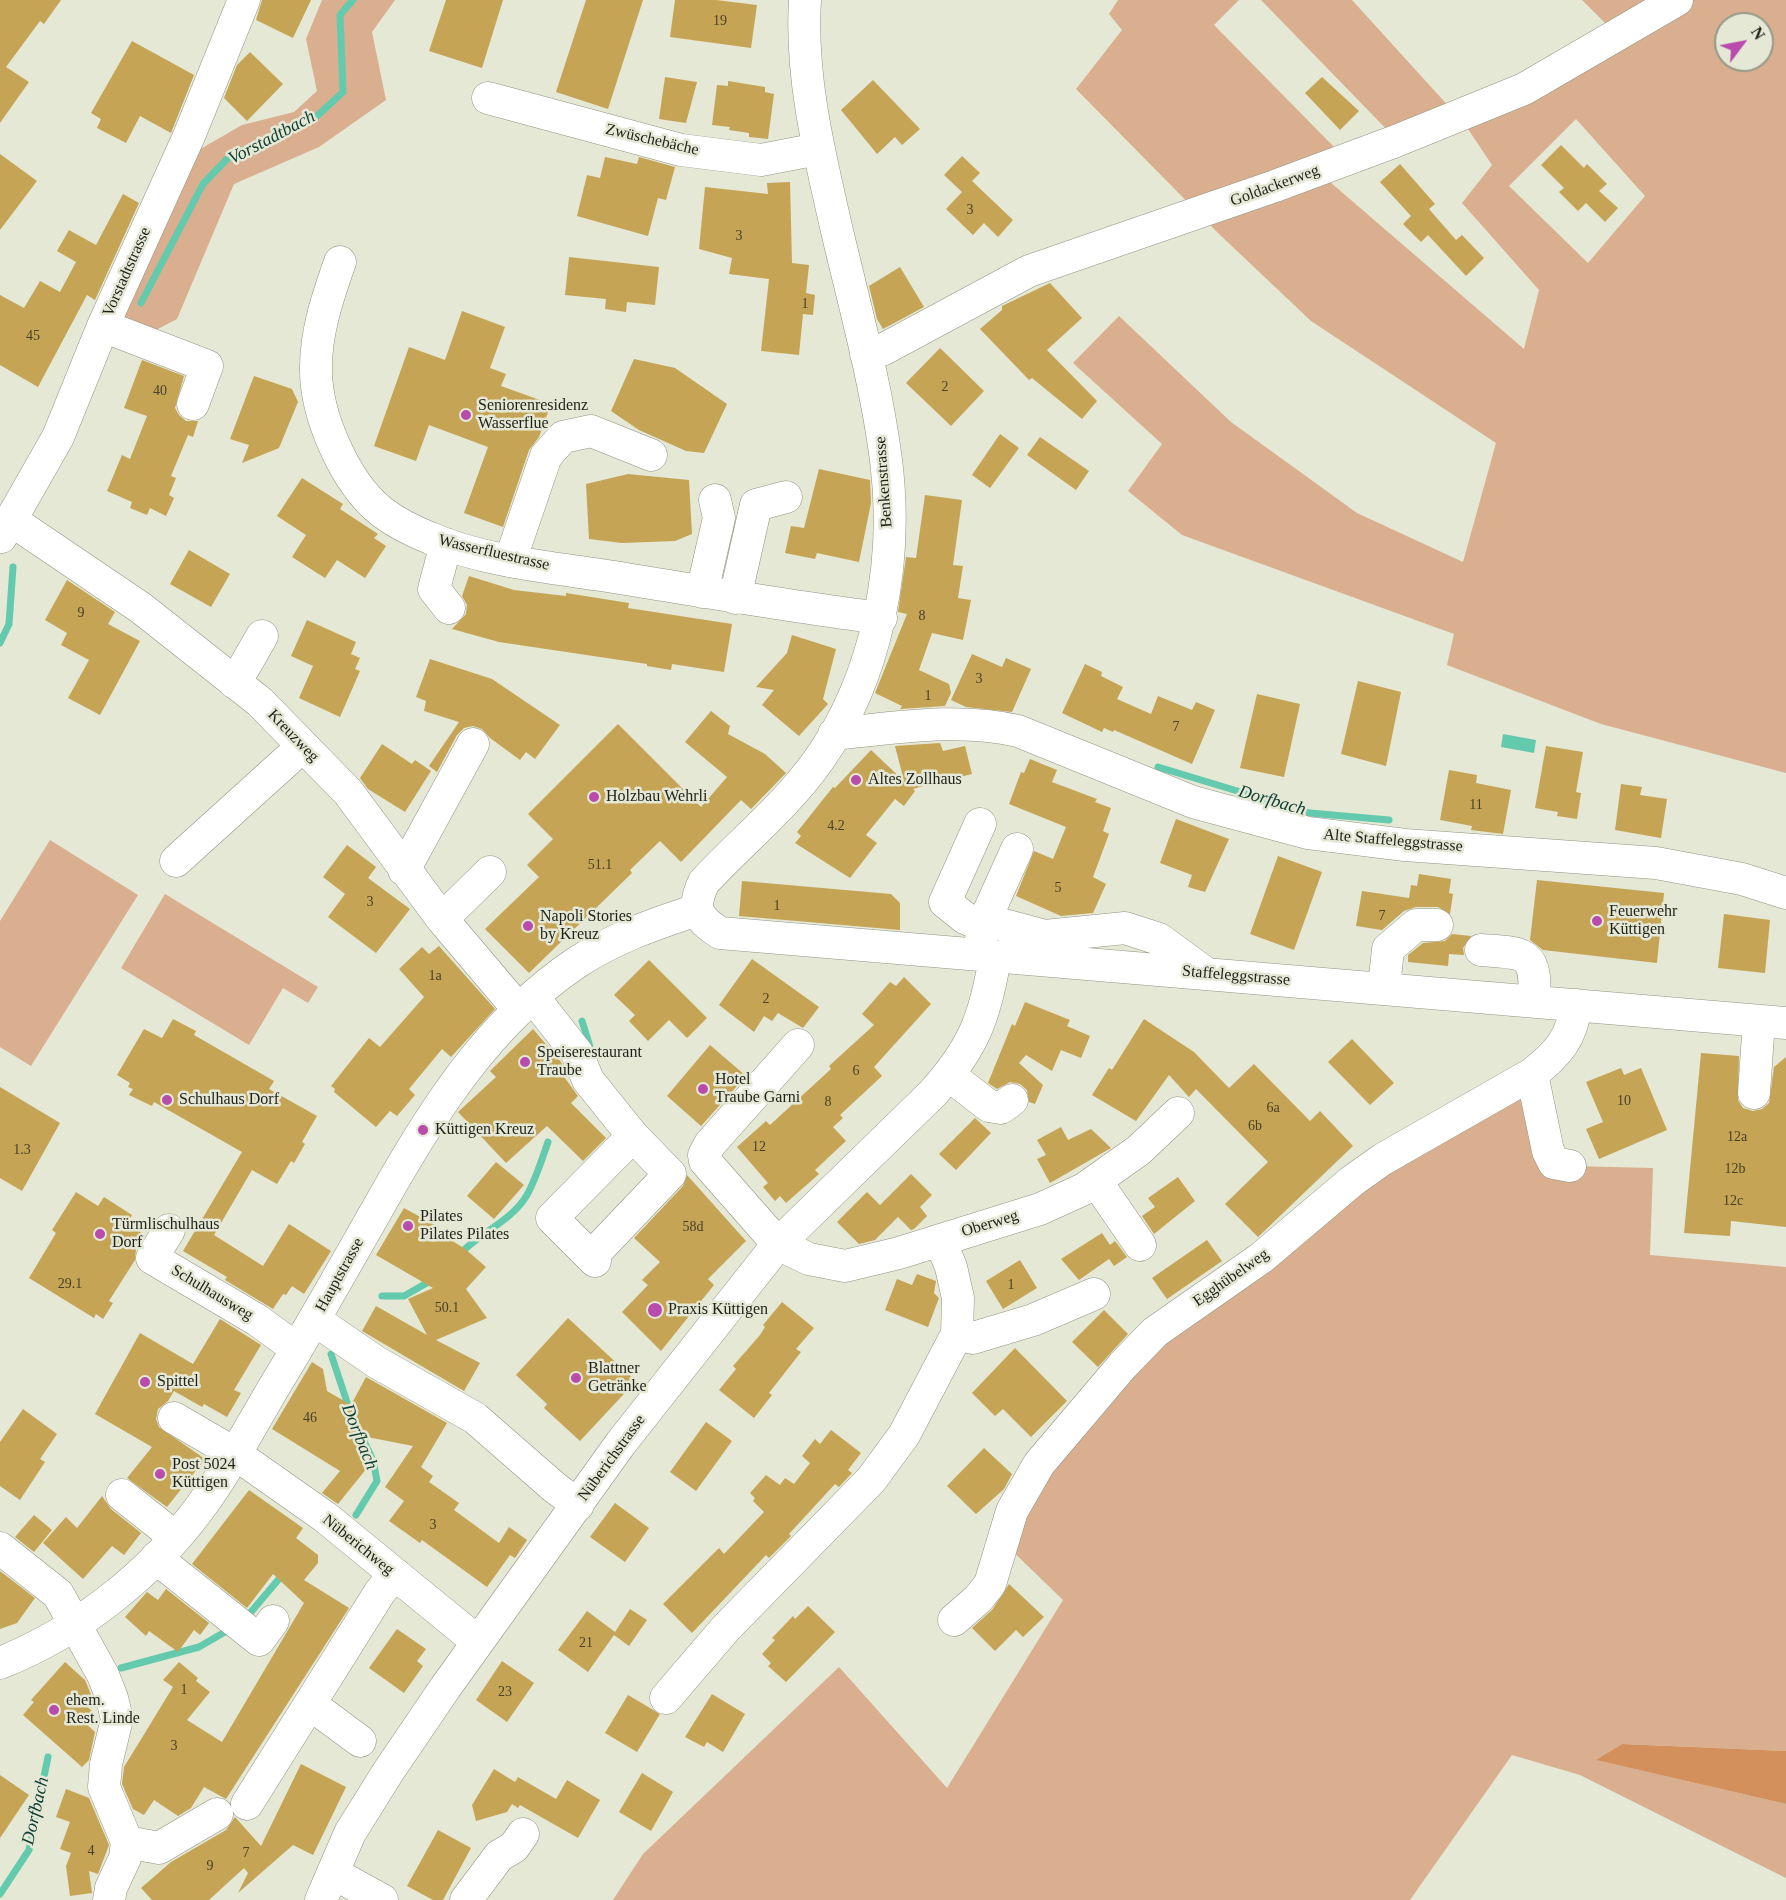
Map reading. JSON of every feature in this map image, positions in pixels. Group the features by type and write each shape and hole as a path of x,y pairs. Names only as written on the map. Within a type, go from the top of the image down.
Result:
{"street":[{"name":"Vorstadtstrasse","path":"6,529 58,436 103,326 189,136 244,0"},
{"name":"Benkenstrasse","path":"697,910 697,896 704,882 794,793 834,734 869,660 881,618 888,530 886,462 866,354 818,149 808,81 805,0"},
{"name":"Goldackerweg","path":"866,354 884,349 1029,271 1286,182 1524,89 1677,0"},
{"name":"Zwüschebäche","path":"488,98 681,150 761,160 818,149"},
{"name":"Wasserfluestrasse","path":"340,262 322,314 316,367 320,403 329,432 361,490 383,512 430,538 510,561 881,618"},
{"path":"103,326 207,366 193,404"},
{"path":"510,561 546,456 563,437 591,430 651,454"},
{"path":"735,597 756,505 786,497"},
{"path":"702,592 719,518 715,500"},
{"name":"Kreuzweg","path":"6,529 141,608 260,702 348,792 442,919 533,1009 633,1136 670,1174 593,1259 552,1218 633,1136"},
{"path":"446,544 434,589 449,608"},
{"path":"235,682 262,636"},
{"name":"Alte Staffeleggstrasse","path":"834,734 925,725 991,725 1018,731 1193,802 1308,833 1405,845 1656,863 1742,879 1786,893"},
{"path":"404,870 473,744"},
{"path":"176,861 303,746"},
{"path":"980,824 945,902 965,918 1045,936 1125,928 1159,939 1205,973"},
{"name":"Nüberichstrasse","path":"327,1887 350,1833 388,1772 621,1443 778,1244 950,1075 978,1029 988,995 985,923 1017,849"},
{"path":"442,919 489,872"},
{"name":"Staffeleggstrasse","path":"697,910 703,922 720,933 1772,1022"},
{"name":"Hauptstrasse","path":"0,1663 32,1650 74,1626 115,1595 166,1547 199,1509 315,1320 423,1130 466,1068 600,948 642,928 697,910"},
{"path":"1384,988 1388,949 1416,925 1437,925"},
{"path":"1481,950 1519,952 1527,959 1536,973 1534,1001"},
{"name":"Egghübelweg","path":"954,1620 978,1599 990,1584 1012,1511 1039,1464 1123,1365 1155,1332 1261,1258 1352,1181 1383,1159 1532,1074 1554,1057 1568,1039 1574,1023 1576,1005"},
{"path":"1754,1093 1772,1022"},
{"path":"778,1244 705,1161 704,1155 710,1144 798,1045"},
{"path":"1532,1074 1548,1151 1554,1163 1570,1166"},
{"path":"950,1075 989,1106 1000,1108 1012,1100"},
{"name":"Oberweg","path":"778,1244 809,1260 845,1266 1040,1209 1084,1189 1139,1150 1178,1113"},
{"path":"1096,1180 1140,1245"},
{"name":"Schulhausweg","path":"169,1230 152,1258 257,1320 297,1349"},
{"path":"666,1698 726,1628 871,1480 904,1435 957,1334 958,1298 951,1267 940,1240"},
{"path":"957,1334 973,1338 1033,1320 1094,1294"},
{"path":"315,1320 376,1362 475,1418 554,1487 578,1504"},
{"name":"Nüberichweg","path":"174,1418 234,1453 326,1517 478,1642"},
{"path":"122,1495 166,1547 259,1640 273,1621"},
{"path":"0,1548 58,1594 103,1675 112,1698 117,1719 106,1764 104,1787 124,1829 127,1842 125,1858 111,1888 109,1900"},
{"path":"248,1804 380,1592 395,1574"},
{"path":"310,1704 360,1741"},
{"path":"127,1842 159,1848 217,1814"},
{"path":"466,1900 499,1856 514,1847 523,1834"},
{"path":"327,1887 382,1900"}],"shaded area":[{"path":"322,0 395,0 372,32 386,100 319,147 234,184 177,319 152,332 122,318 197,151 242,125 294,112 317,91 306,39"},
{"path":"1118,0 1239,0 1214,25 1337,150 1330,182 1524,349 1539,290 1462,203 1492,165 1462,120 1608,26 1582,0 1786,0 1786,773 1601,724 1447,665 1454,634 1182,535 1128,491 1162,444 1073,363 1119,316 1231,422 1357,513 1463,562 1496,443 1311,321 1218,233 1076,89 1122,30 1109,14","holes":["1576,119 1645,196 1588,263 1509,186"]},
{"path":"1261,0 1352,0 1452,110 1394,137"},
{"path":"50,840 138,895 31,1066 0,1047 0,921"},
{"path":"165,894 318,987 308,1003 283,988 249,1045 121,968"},
{"path":"1532,1074 1570,1166 1653,1168 1650,1255 1786,1267 1786,1751 1622,1744 1597,1760 1786,1804 1786,1878 1580,1775 1512,1755 1410,1900 613,1900 643,1854 839,1667 947,1788 1063,1600 1002,1541 1012,1511 1155,1332"},
{"path":"1622,1744 1786,1751 1786,1804 1596,1760"}],"water":[{"path":"1503,734 1536,740 1534,753 1501,747"}],"building":[{"path":"0,0 61,0 44,24 40,21 6,67 29,82 0,123"},
{"path":"262,0 311,0 293,38 256,20"},
{"path":"446,0 503,0 482,68 429,51"},
{"path":"586,0 643,0 608,109 556,92"},
{"path":"675,0 716,0 757,5 751,48 670,37"},
{"path":"132,41 194,75 171,133 140,116 126,143 97,128 101,119 91,113"},
{"path":"250,52 283,84 247,121 224,98 237,65"},
{"path":"665,77 697,82 686,123 659,119"},
{"path":"1322,77 1359,111 1340,130 1305,93"},
{"path":"873,80 920,129 902,145 895,137 877,154 841,110"},
{"path":"728,81 765,87 765,92 774,94 768,139 749,137 749,133 729,130 730,127 712,125 717,85 728,86"},
{"path":"1561,145 1584,168 1587,164 1607,184 1599,191 1618,208 1605,222 1586,203 1578,211 1559,192 1564,188 1541,165"},
{"path":"0,154 37,181 0,230"},
{"path":"962,156 980,173 972,181 1013,220 998,237 984,223 973,235 946,209 962,192 944,175"},
{"path":"605,157 637,164 639,157 675,167 666,200 658,198 648,236 577,216 587,175 600,178"},
{"path":"1400,164 1435,204 1429,209 1456,240 1462,235 1484,258 1466,276 1428,235 1421,242 1403,224 1411,216 1380,182"},
{"path":"790,182 792,263 809,265 806,293 815,295 813,315 803,314 799,355 761,351 769,279 729,274 732,258 699,249 705,187 768,194 767,183"},
{"path":"123,194 139,203 95,300 87,295 38,387 0,365 0,295 24,308 40,281 60,292 76,262 57,251 69,230 96,245"},
{"path":"569,257 659,267 655,305 627,302 626,312 605,309 606,299 565,295"},
{"path":"900,267 924,307 883,329 877,319 869,286"},
{"path":"1050,283 1082,318 1047,350 1097,401 1082,419 1032,378 1029,380 980,329 1002,310 1002,306"},
{"name":"Seniorenresidenz Wasserflue","path":"462,311 505,327 490,368 506,374 501,386 551,404 539,437 529,450 503,527 464,513 488,447 429,425 416,461 374,446 409,347 445,360"},
{"path":"940,348 984,391 951,426 906,383"},
{"path":"634,359 675,368 727,404 704,453 686,451 639,430 611,411"},
{"path":"142,360 184,376 175,408 186,421 198,421 193,437 188,435 171,476 176,478 169,495 174,498 166,516 150,508 147,515 130,508 132,502 107,491 122,455 130,459 147,416 124,408"},
{"path":"254,376 292,389 298,402 279,448 242,463 249,445 230,439"},
{"path":"1000,434 1019,448 990,488 972,475"},
{"path":"1040,437 1089,471 1076,490 1027,455"},
{"path":"819,469 870,480 871,503 859,562 817,553 815,559 785,553 791,526 804,528"},
{"path":"628,474 689,480 692,534 675,541 622,543 589,539 586,484"},
{"path":"302,478 343,504 340,509 378,534 374,538 386,546 365,578 337,560 325,578 292,557 306,535 277,516"},
{"path":"925,495 962,500 953,565 963,566 958,598 971,600 963,640 932,633 919,670 949,684 951,693 945,706 900,709 902,706 875,693 907,614 898,612 906,557 916,558"},
{"path":"189,550 230,574 211,607 170,584"},
{"path":"469,576 514,590 566,596 566,593 629,603 628,608 732,624 724,672 672,664 671,670 647,666 647,664 499,642 452,629 466,614 467,605 462,596"},
{"path":"67,580 115,612 108,624 140,641 100,715 68,698 89,660 61,645 67,633 45,620"},
{"path":"307,620 356,642 351,654 360,658 355,669 360,671 340,717 299,698 313,666 291,656"},
{"path":"792,635 836,649 823,699 828,704 799,736 762,705 774,690 756,687 787,653"},
{"path":"972,654 1002,667 1006,658 1031,669 1012,712 966,707 951,700"},
{"path":"430,659 492,679 560,725 535,759 526,752 520,760 490,738 482,729 473,726 464,728 457,735 437,772 429,766 459,722 424,711 426,701 416,697"},
{"path":"1085,664 1102,672 1101,676 1123,687 1117,699 1151,714 1158,696 1192,710 1196,702 1215,710 1192,764 1114,730 1113,732 1104,728 1102,732 1062,713"},
{"path":"1358,681 1401,692 1386,766 1341,754"},
{"path":"1257,694 1300,704 1284,777 1240,768"},
{"path":"711,711 730,726 728,734 765,754 786,773 751,809 741,800 681,862 660,841 630,870 632,873 529,973 485,929 539,877 527,865 553,839 528,814 618,724 701,807 727,777 685,742"},
{"path":"940,743 943,751 965,746 972,774 948,780 934,775 930,784 913,789 915,791 904,806 895,799 866,835 877,843 850,878 795,843 801,836 797,832 833,787 835,788 871,750 904,781 895,746"},
{"path":"382,744 412,764 415,760 431,771 405,812 368,789 360,778"},
{"path":"1546,746 1583,752 1576,792 1581,793 1577,819 1557,816 1558,812 1535,808"},
{"path":"1030,759 1057,770 1052,782 1097,799 1095,802 1111,808 1103,831 1109,834 1093,877 1106,884 1093,913 1061,916 1016,896 1034,851 1053,859 1066,827 1009,804 1021,772 1024,773"},
{"path":"1449,770 1477,775 1476,783 1511,790 1503,834 1471,830 1472,826 1440,820"},
{"path":"1621,784 1642,787 1640,795 1667,799 1661,838 1615,830"},
{"path":"1176,819 1229,839 1205,892 1188,887 1192,875 1160,863"},
{"path":"347,845 376,867 368,878 410,909 376,953 328,917 345,894 323,877"},
{"path":"1278,856 1322,872 1294,950 1250,934"},
{"path":"1419,874 1451,879 1449,893 1453,894 1450,914 1438,907 1416,907 1404,911 1382,930 1356,926 1362,891 1409,898 1411,885 1417,886"},
{"name":"Feuerwehr Küttigen","path":"1537,880 1664,893 1657,963 1543,950 1530,940"},
{"path":"742,881 891,894 900,903 900,930 739,916"},
{"path":"1724,914 1770,920 1765,973 1718,968"},
{"path":"1452,934 1471,936 1463,948 1464,955 1449,954 1448,966 1408,962 1408,955 1423,943 1445,941"},
{"path":"439,946 495,1009 451,1057 442,1049 409,1089 415,1095 397,1116 390,1111 376,1127 334,1092 335,1089 331,1086 369,1038 380,1047 424,997 399,969 422,947 429,954"},
{"path":"752,959 819,1007 803,1028 778,1013 772,1021 764,1016 754,1032 719,1005"},
{"path":"649,960 707,1018 687,1038 669,1020 648,1041 629,1021 635,1015 614,995"},
{"path":"904,977 931,1004 874,1067 882,1076 840,1115 843,1118 833,1127 846,1141 815,1170 819,1174 786,1203 780,1196 775,1201 763,1187 768,1183 737,1147 766,1121 770,1125 831,1069 829,1066 874,1025 862,1014 890,982 896,986"},
{"path":"1025,1002 1070,1020 1067,1026 1090,1036 1081,1058 1061,1050 1052,1071 1026,1055 1019,1063 1043,1085 1035,1104 1029,1102 1027,1090 1020,1084 1010,1082 997,1089 988,1083 1012,1024 1015,1026"},
{"path":"173,1019 196,1031 194,1035 274,1081 269,1089 317,1116 302,1142 305,1144 294,1163 291,1161 277,1184 252,1170 214,1235 263,1266 289,1224 331,1251 304,1294 292,1286 286,1295 283,1294 273,1309 225,1280 227,1277 183,1251 242,1152 154,1102 152,1106 129,1095 133,1089 128,1087 130,1083 117,1075 144,1029 162,1038"},
{"path":"1144,1019 1194,1052 1229,1088 1254,1064 1310,1121 1320,1111 1353,1146 1258,1237 1225,1204 1268,1162 1196,1089 1189,1097 1169,1075 1136,1121 1092,1095 1109,1068 1112,1070"},
{"path":"533,1029 561,1062 565,1070 562,1074 578,1096 571,1103 606,1138 583,1161 547,1126 506,1163 458,1112 496,1077 490,1071"},
{"path":"1352,1039 1394,1083 1370,1105 1328,1062"},
{"name":"Hotel Traube Garni","path":"710,1045 746,1076 701,1126 667,1096"},
{"path":"1701,1053 1739,1056 1738,1100 1743,1108 1753,1111 1762,1109 1769,1103 1774,1067 1786,1057 1786,1227 1731,1221 1730,1236 1684,1233"},
{"path":"1621,1068 1624,1075 1641,1068 1667,1130 1599,1159 1586,1129 1603,1122 1586,1082"},
{"path":"0,1087 60,1123 22,1191 0,1178"},
{"path":"975,1118 991,1133 956,1170 939,1154"},
{"path":"1061,1127 1068,1140 1091,1129 1111,1148 1050,1183 1037,1159 1046,1155 1037,1140"},
{"path":"496,1162 524,1185 494,1219 467,1196"},
{"path":"911,1174 932,1195 920,1207 927,1216 914,1229 911,1230 898,1217 875,1240 859,1244 837,1222 867,1192 880,1205"},
{"path":"687,1175 746,1241 708,1279 714,1285 661,1351 622,1312 648,1285 642,1280 660,1262 634,1238 683,1186"},
{"path":"1178,1177 1195,1201 1154,1234 1142,1216 1155,1207 1148,1198"},
{"path":"76,1192 98,1206 104,1197 132,1215 127,1224 145,1235 136,1249 135,1260 109,1301 113,1303 103,1319 96,1314 94,1318 29,1278 56,1233 52,1230"},
{"path":"404,1208 435,1225 432,1229 464,1248 486,1267 466,1289 487,1318 436,1340 480,1363 464,1391 362,1331 376,1306 427,1335 408,1299 433,1288 376,1255"},
{"path":"1102,1233 1110,1245 1115,1241 1127,1257 1114,1266 1109,1259 1079,1280 1061,1259"},
{"path":"1207,1240 1222,1261 1167,1299 1152,1278"},
{"path":"1020,1260 1037,1288 1003,1309 986,1281"},
{"path":"917,1274 936,1281 934,1293 939,1298 928,1327 885,1310 897,1279 912,1285"},
{"path":"782,1302 814,1328 796,1349 801,1352 769,1393 772,1395 754,1418 719,1390 736,1369 733,1366 760,1335 765,1327 763,1325"},
{"path":"1104,1310 1128,1334 1098,1367 1072,1342"},
{"name":"Blattner Getränke","path":"568,1318 636,1381 580,1441 544,1408 547,1404 516,1375"},
{"path":"220,1319 261,1345 234,1390 241,1393 227,1417 204,1404 202,1407 174,1391 168,1401 158,1409 156,1419 159,1427 205,1459 167,1507 127,1478 152,1447 95,1414 140,1333 193,1364"},
{"path":"1015,1348 1067,1401 1031,1437 1003,1409 995,1416 972,1393"},
{"path":"312,1362 323,1369 327,1391 351,1405 366,1377 447,1423 421,1467 433,1476 429,1482 459,1503 454,1510 499,1543 509,1527 527,1540 515,1558 510,1555 487,1587 422,1540 420,1543 389,1521 404,1501 385,1487 413,1446 352,1434 367,1468 338,1504 322,1493 340,1471 272,1429"},
{"path":"23,1409 57,1434 40,1459 45,1462 20,1500 0,1486 0,1442"},
{"path":"706,1422 732,1441 696,1491 670,1472"},
{"path":"831,1430 861,1453 848,1470 852,1473 839,1487 835,1484 789,1534 791,1536 769,1558 766,1555 692,1633 663,1604 719,1548 724,1554 764,1512 753,1501 755,1498 750,1493 766,1475 780,1485 785,1478 794,1484 810,1463 802,1456 815,1439 820,1444"},
{"path":"984,1448 1012,1474 1004,1489 976,1514 947,1486"},
{"path":"249,1490 303,1528 296,1538 318,1555 318,1563 304,1580 349,1608 226,1799 204,1787 191,1808 178,1816 154,1800 144,1815 133,1809 122,1784 124,1767 173,1687 163,1680 179,1662 198,1678 196,1681 210,1692 187,1720 222,1742 304,1603 273,1574 247,1608 192,1564"},
{"path":"102,1496 111,1509 141,1533 124,1555 112,1546 83,1579 43,1543 66,1517 77,1528"},
{"path":"615,1503 649,1528 625,1562 590,1537"},
{"path":"34,1515 52,1530 34,1552 15,1537"},
{"path":"0,1571 35,1598 17,1623 0,1629"},
{"path":"1009,1584 1044,1617 1023,1637 1016,1630 995,1651 972,1628 992,1610"},
{"path":"166,1589 209,1623 200,1635 194,1630 178,1652 149,1631 146,1636 125,1617 147,1592 158,1600"},
{"path":"808,1606 835,1632 786,1682 768,1666 771,1663 762,1654 775,1640 772,1638 793,1616 795,1619"},
{"path":"630,1609 647,1620 629,1646 614,1635 588,1672 558,1650 587,1611 615,1632"},
{"path":"397,1629 426,1649 417,1661 423,1666 404,1693 369,1668"},
{"path":"502,1661 534,1683 507,1722 476,1700"},
{"name":"ehem. Rest. Linde","path":"65,1662 85,1680 92,1697 85,1705 92,1711 83,1721 95,1732 89,1760 82,1767 23,1715 34,1702 31,1700"},
{"path":"712,1694 745,1714 723,1752 707,1742 704,1747 685,1737"},
{"path":"628,1695 660,1714 637,1752 605,1733"},
{"path":"301,1764 346,1787 313,1855 293,1845 238,1893 248,1873 244,1868 209,1900 152,1900 141,1888 171,1862 226,1830 235,1817 261,1846"},
{"path":"494,1769 515,1782 518,1777 556,1799 567,1780 600,1800 578,1838 520,1805 518,1808 512,1804 507,1812 476,1821 472,1805"},
{"path":"642,1773 673,1792 651,1831 619,1812"},
{"path":"0,1775 29,1795 0,1838"},
{"path":"66,1789 89,1798 109,1845 98,1874 89,1871 92,1893 70,1896 66,1866 71,1853 60,1849 70,1822 56,1817"},
{"path":"438,1830 471,1848 443,1900 433,1900 407,1886"}],"waterway":[{"name":"Vorstadtbach","path":"141,303 203,184 229,157 316,117 343,92 340,15 353,0"},
{"name":"Vorstadtbach","path":"0,643 9,624 13,567"},
{"name":"Dorfbach","path":"1158,767 1310,813 1389,820"},
{"name":"Dorfbach","path":"582,1021 591,1050"},
{"name":"Dorfbach","path":"460,1254 521,1204 533,1182 548,1142"},
{"name":"Dorfbach","path":"382,1296 404,1296 432,1280"},
{"name":"Dorfbach","path":"331,1354 349,1408"},
{"name":"Dorfbach","path":"356,1515 377,1481 373,1460 358,1429"},
{"name":"Dorfbach","path":"245,1619 284,1573"},
{"name":"Dorfbach","path":"121,1668 199,1647 230,1629"},
{"name":"Dorfbach","path":"0,1894 29,1850 48,1757"}],"place":[{"name":"Seniorenresidenz Wasserflue","path":"466,415"},
{"name":"Altes Zollhaus","path":"856,780"},
{"name":"Holzbau Wehrli","path":"594,797"},
{"name":"Feuerwehr Küttigen","path":"1597,921"},
{"name":"Napoli Stories by Kreuz","path":"528,926"},
{"name":"Speiserestaurant Traube","path":"525,1062"},
{"name":"Hotel Traube Garni","path":"703,1089"},
{"name":"Schulhaus Dorf","path":"167,1100"},
{"name":"Küttigen Kreuz","path":"423,1130"},
{"name":"Pilates Pilates Pilates","path":"408,1226"},
{"name":"Türmlischulhaus Dorf","path":"100,1234"},
{"name":"Praxis Küttigen","path":"655,1310"},
{"name":"Blattner Getränke","path":"576,1378"},
{"name":"Spittel","path":"145,1382"},
{"name":"Post 5024 Küttigen","path":"160,1474"},
{"name":"ehem. Rest. Linde","path":"54,1710"}]}
